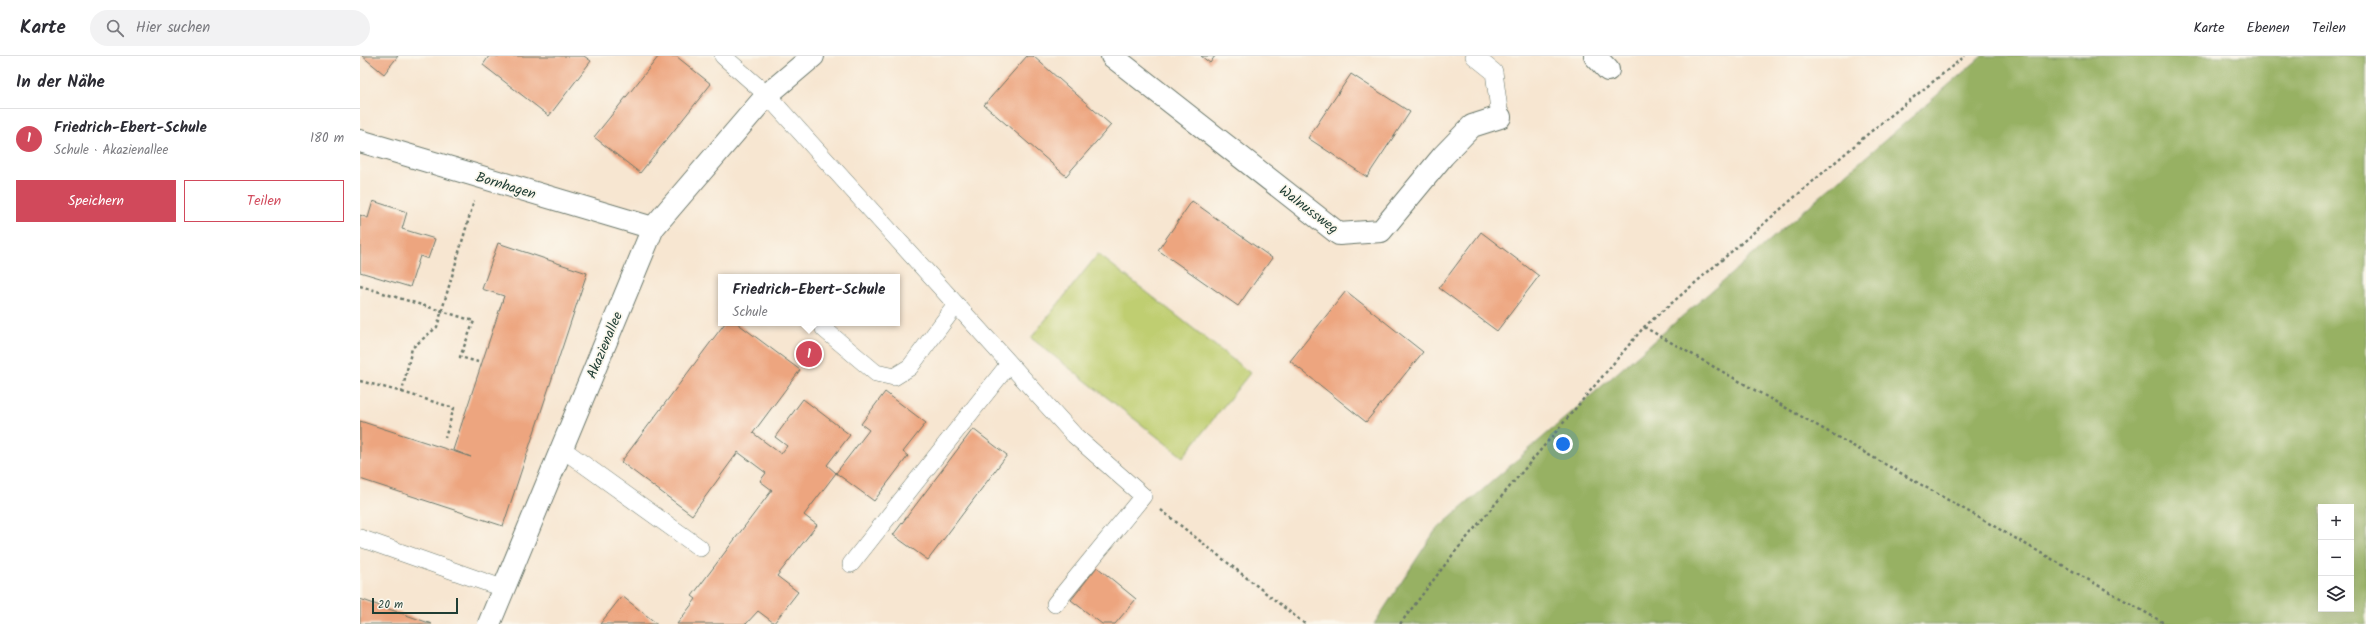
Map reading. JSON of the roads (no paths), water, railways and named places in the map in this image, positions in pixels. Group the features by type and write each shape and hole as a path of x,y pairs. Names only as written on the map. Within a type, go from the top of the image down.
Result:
{"street":[{"name":"Akazienallee","path":"489,624 502,588 652,228 767,95 813,56"},
{"name":"Walnussweg","path":"1112,56 1339,234 1381,231 1442,156 1472,126 1500,117"},
{"name":"Bornhagen","path":"360,140 652,228"}],"lane":[{"path":"723,56 767,95 1074,436 1143,496 1055,604"},
{"path":"1474,56 1494,72 1500,117"},
{"path":"824,329 876,373 894,377 910,367 956,305"},
{"path":"851,564 1009,364"},
{"path":"561,448 700,548"},
{"path":"360,538 502,588"}],"place":[{"name":"Friedrich-Ebert-Schule","path":"809,354"}]}
